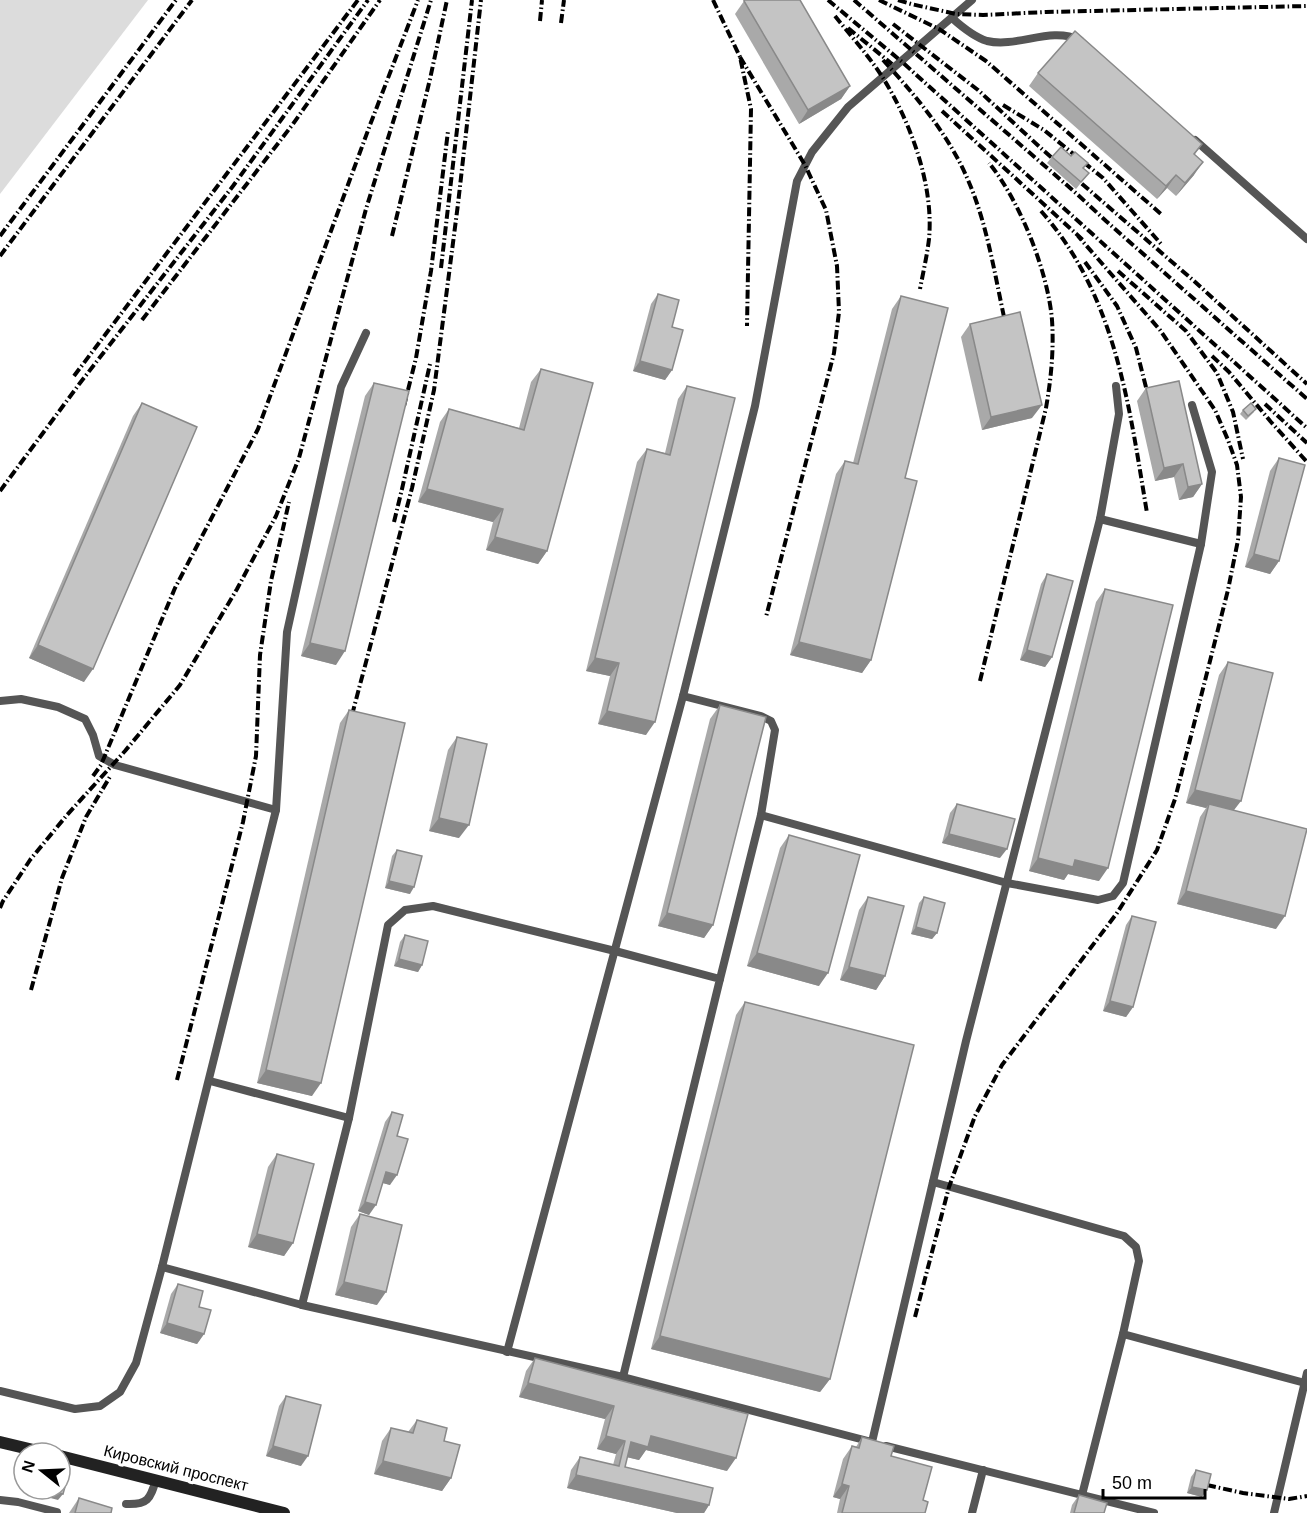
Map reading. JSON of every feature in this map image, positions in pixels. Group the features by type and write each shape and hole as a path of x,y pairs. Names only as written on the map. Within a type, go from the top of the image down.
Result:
{"main road":[{"name":"Кировский проспект","path":"72,1459 284,1513"}],"lane":[{"path":"507,1352 683,696 755,406 797,181 812,152 848,107 972,0"},
{"path":"952,18 969,32 987,40 1006,42 1052,35 1070,36 1087,44"},
{"path":"1193,138 1307,239"},
{"path":"0,1391 75,1409 100,1406 120,1392 136,1363 210,1081 276,810 287,632 341,387 366,333"},
{"path":"872,1442 966,1041 1100,519 1119,414 1116,386"},
{"path":"761,815 1007,883 1098,900 1113,896 1123,883 1201,544 1212,472 1192,405"},
{"path":"1100,519 1201,544"},
{"path":"623,1377 761,815 775,730 771,721 761,716 683,696"},
{"path":"0,701 21,699 58,706 85,719 93,735 99,756 115,765 276,810"},
{"path":"302,1305 349,1118 388,925 405,910 433,906 720,979"},
{"path":"210,1081 349,1118"},
{"path":"933,1182 1124,1236 1136,1247 1139,1262 1082,1495"},
{"path":"162,1267 302,1305 623,1377 1082,1495 1128,1510 1154,1513"},
{"path":"1123,1334 1305,1383"},
{"path":"1274,1513 1307,1373"},
{"path":"972,1513 983,1470"},
{"path":"126,1504 135,1505 144,1502 151,1496 156,1480"},
{"path":"0,1500 18,1502 57,1513"}],"shaded area":[{"path":"0,0 148,0 0,194"}],"building":[{"path":"744,0 800,0 850,86 808,110"},
{"path":"1075,31 1202,144 1194,154 1203,162 1185,183 1176,175 1166,186 1038,73"},
{"path":"1061,147 1071,156 1075,152 1088,163 1083,168 1089,173 1081,182 1052,157"},
{"path":"658,294 679,300 672,327 683,330 672,370 640,361"},
{"path":"901,296 948,308 905,478 917,481 871,660 799,642 845,461 858,464"},
{"path":"1020,312 1042,405 991,417 970,324"},
{"path":"541,369 593,383 547,551 495,537 503,509 427,489 449,409 524,430"},
{"path":"1179,381 1202,484 1188,487 1183,464 1164,468 1146,388"},
{"path":"374,383 409,391 345,651 310,643"},
{"path":"687,386 735,398 655,722 607,711 619,663 595,658 647,449 670,455"},
{"path":"142,403 197,427 93,669 38,645"},
{"path":"1251,403 1256,409 1248,416 1243,410"},
{"path":"1279,458 1305,465 1279,561 1254,554"},
{"path":"1047,574 1073,581 1052,657 1027,650"},
{"path":"1105,589 1173,605 1108,868 1075,860 1073,867 1038,858"},
{"path":"1228,662 1273,673 1241,801 1195,790"},
{"path":"720,705 766,717 713,925 667,913"},
{"path":"349,710 405,723 321,1083 266,1070"},
{"path":"457,737 487,744 469,825 439,818"},
{"path":"957,804 1015,819 1007,849 949,834"},
{"path":"1209,804 1307,829 1285,916 1186,891"},
{"path":"789,835 860,855 828,973 757,953"},
{"path":"397,850 422,856 414,887 389,881"},
{"path":"868,897 904,906 885,976 849,967"},
{"path":"924,897 945,903 937,933 916,927"},
{"path":"1132,916 1156,922 1133,1007 1110,1001"},
{"path":"405,935 428,941 422,965 399,959"},
{"path":"745,1002 914,1045 830,1379 660,1336"},
{"path":"392,1112 403,1115 397,1136 408,1139 397,1175 386,1172 376,1205 365,1202"},
{"path":"277,1154 314,1164 293,1243 257,1234"},
{"path":"360,1214 402,1225 386,1292 344,1282"},
{"path":"178,1284 203,1291 199,1307 211,1310 204,1334 167,1323"},
{"path":"535,1358 748,1414 736,1458 651,1436 648,1447 631,1442 625,1467 713,1488 709,1505 576,1475 580,1457 619,1466 625,1441 606,1436 614,1406 528,1383"},
{"path":"286,1396 321,1405 308,1456 273,1446"},
{"path":"417,1420 447,1428 444,1441 460,1445 451,1478 383,1461 391,1428 413,1433"},
{"path":"862,1437 894,1446 891,1456 932,1467 923,1500 928,1502 925,1513 842,1513 849,1486 842,1484 852,1446 859,1448"},
{"path":"1196,1470 1211,1474 1207,1490 1192,1487"},
{"path":"1079,1495 1107,1503 1104,1513 1074,1513"},
{"path":"79,1498 112,1508 111,1513 75,1513"}],"railway":[{"path":"0,236 176,0"},
{"path":"0,256 192,0"},
{"path":"74,376 358,0"},
{"path":"0,491 80,383 233,186 368,0"},
{"path":"142,320 293,124 380,0"},
{"path":"93,776 101,765 175,588 258,429 418,0"},
{"path":"0,908 30,860 180,685 237,589 276,516 299,458 366,209 431,0"},
{"path":"392,236 447,0"},
{"path":"441,268 472,0"},
{"path":"352,715 412,488 434,390 481,0"},
{"path":"540,21 542,0"},
{"path":"561,23 564,0"},
{"path":"713,0 740,57 751,109 747,326"},
{"path":"828,0 901,61 1307,428"},
{"path":"854,0 1077,194 1307,399"},
{"path":"879,0 939,29 986,61 1161,214"},
{"path":"898,0 956,14 983,15 1307,6"},
{"path":"835,16 883,78 903,115 918,156 924,177 930,219 929,239 920,289"},
{"path":"893,24 978,90 1307,384"},
{"path":"848,28 892,64"},
{"path":"740,57 805,165 826,210 837,266 839,312 834,353 766,617"},
{"path":"883,60 931,117 951,147 968,180 986,233 1006,326"},
{"path":"1003,105 1044,130 1103,178 1162,245"},
{"path":"942,111 1084,241"},
{"path":"404,406 416,358 431,271 448,131"},
{"path":"980,681 1046,408 1053,342 1052,320 1045,281 1031,238 1011,197 989,163"},
{"path":"1041,211 1066,244 1087,279 1103,315 1125,392 1147,513"},
{"path":"915,1317 949,1187 975,1116 1002,1065 1117,913 1157,850 1175,799 1228,590 1238,540 1241,497 1237,465 1215,410 1160,330 1078,236"},
{"path":"1085,262 1117,306 1136,348 1149,399"},
{"path":"1118,271 1186,331 1217,373 1233,412 1243,459"},
{"path":"1212,356 1229,372 1307,462"},
{"path":"394,522 430,364"},
{"path":"1265,404 1307,443"},
{"path":"177,1080 243,822 256,756 260,655 271,581 289,502"},
{"path":"31,990 62,878 86,817 111,775"},
{"path":"1207,1485 1243,1493 1289,1499 1307,1496"}]}
